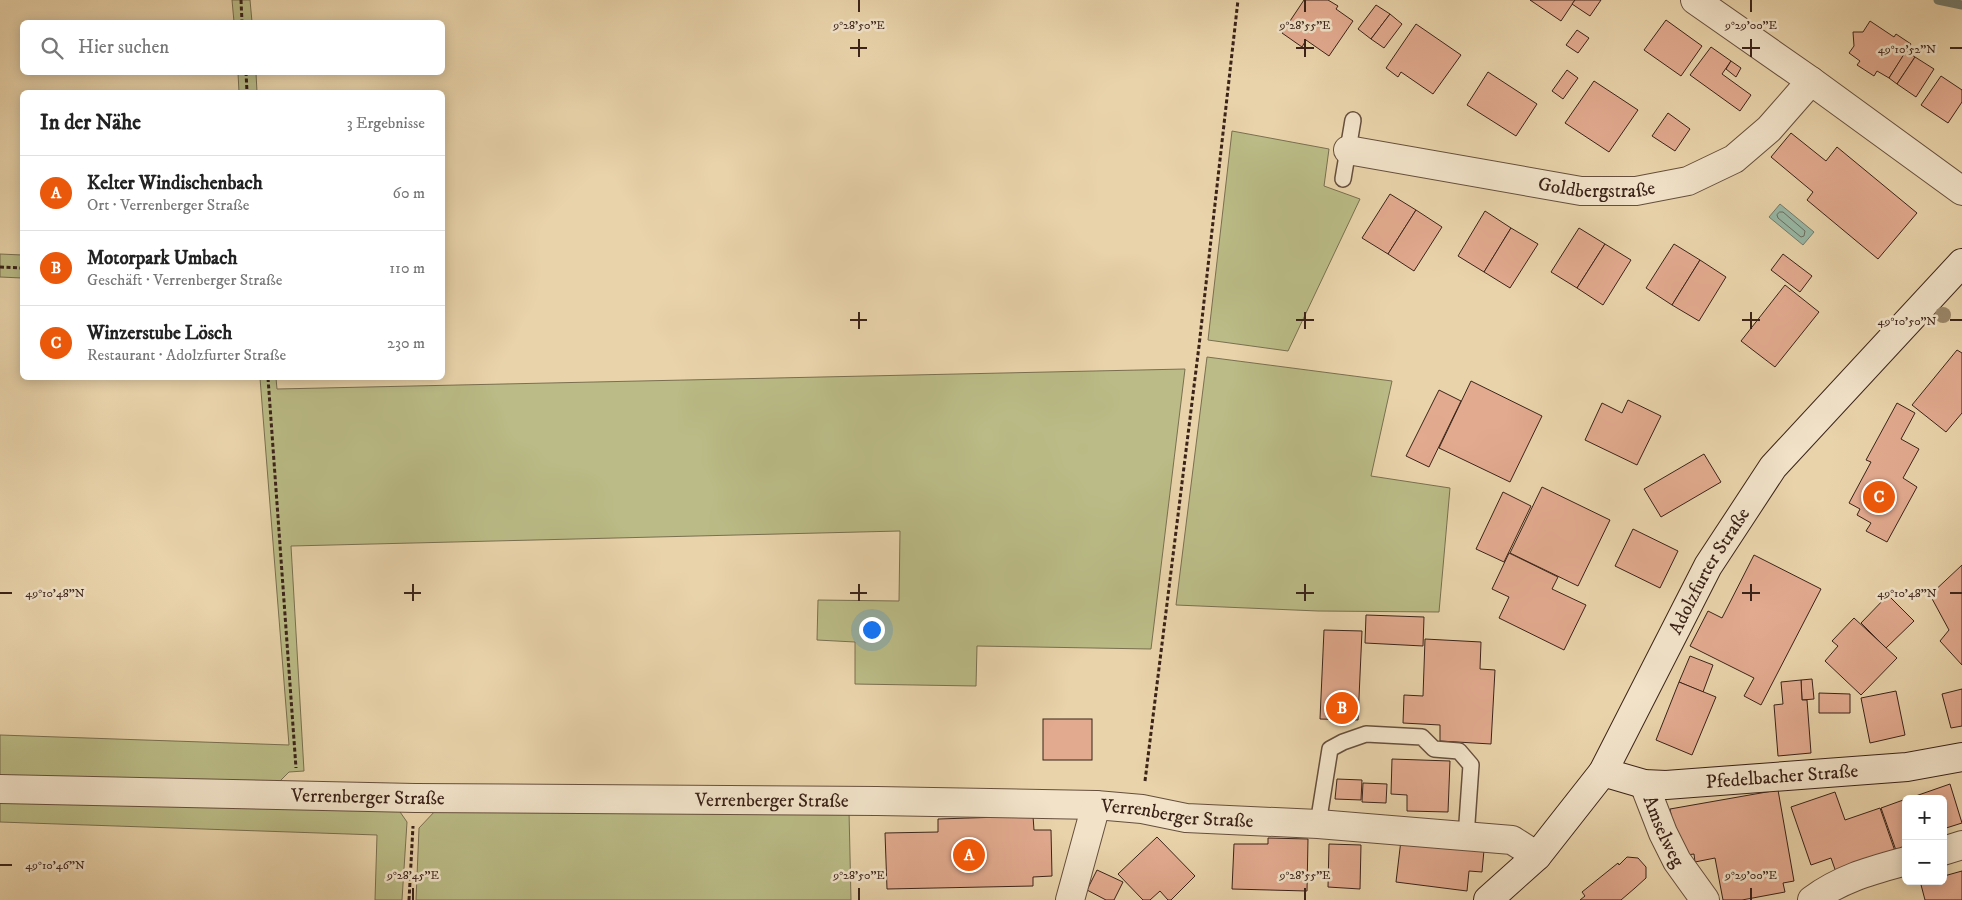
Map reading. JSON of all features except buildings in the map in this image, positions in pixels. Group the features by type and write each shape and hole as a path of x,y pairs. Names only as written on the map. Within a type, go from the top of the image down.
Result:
{"street":[{"path":"1695,0 1811,81 1962,191"},
{"name":"Goldbergstraße","path":"1348,150 1581,191 1636,191 1688,181 1734,158 1769,129 1811,81"},
{"name":"Adolzfurter Straße","path":"1488,900 1537,856 1603,772 1708,566 1773,467 1962,264"},
{"name":"Pfedelbacher Straße","path":"1603,772 1644,784 1666,785 1908,768 1962,757"},
{"name":"Amselweg","path":"1644,784 1663,833 1677,861 1705,900"},
{"name":"Verrenberger Straße","path":"0,789 415,798 876,801 1096,805 1142,809 1186,818 1318,824 1512,840 1537,856"},
{"path":"1070,900 1096,805"},
{"path":"1947,849 1962,845"},
{"path":"1812,900 1822,892 1856,875 1902,862"}],"lane":[{"path":"1343,179 1354,120"},
{"path":"1318,824 1330,749 1366,734 1422,737 1434,749 1459,751 1471,764 1466,837"}],"path":[{"path":"241,0 242,20"},
{"path":"1142,809 1199,346 1238,0"},
{"path":"246,75 247,90"},
{"path":"0,267 20,268"},
{"path":"268,380 298,796"},
{"path":"409,900 415,798"}],"green space":[{"path":"232,0 250,0 252,20 234,20"},
{"path":"238,75 256,75 257,90 239,90"},
{"path":"1232,131 1329,149 1324,186 1360,199 1288,351 1208,340"},
{"path":"0,254 20,255 20,278 0,277"},
{"path":"1207,357 1392,381 1371,476 1450,488 1439,612 1318,611 1176,605"},
{"path":"1185,369 1151,649 977,646 976,686 855,684 855,642 817,640 818,600 899,601 900,531 291,546 304,771 289,772 277,784 0,778 0,735 289,745 260,380 276,380 277,389"},
{"path":"0,799 398,809 407,822 402,900 375,900 377,835 0,822"},
{"path":"437,809 849,811 851,900 416,900 419,828"}],"water":[{"path":"1780,204 1814,232 1803,245 1769,217"}],"waterway":[{"path":"1938,0 1962,5"}],"place":[{"name":"Winzerstube Lösch","path":"1879,497"},
{"name":"Motorpark Umbach","path":"1342,708"},
{"name":"Kelter Windischenbach","path":"969,855"}]}
